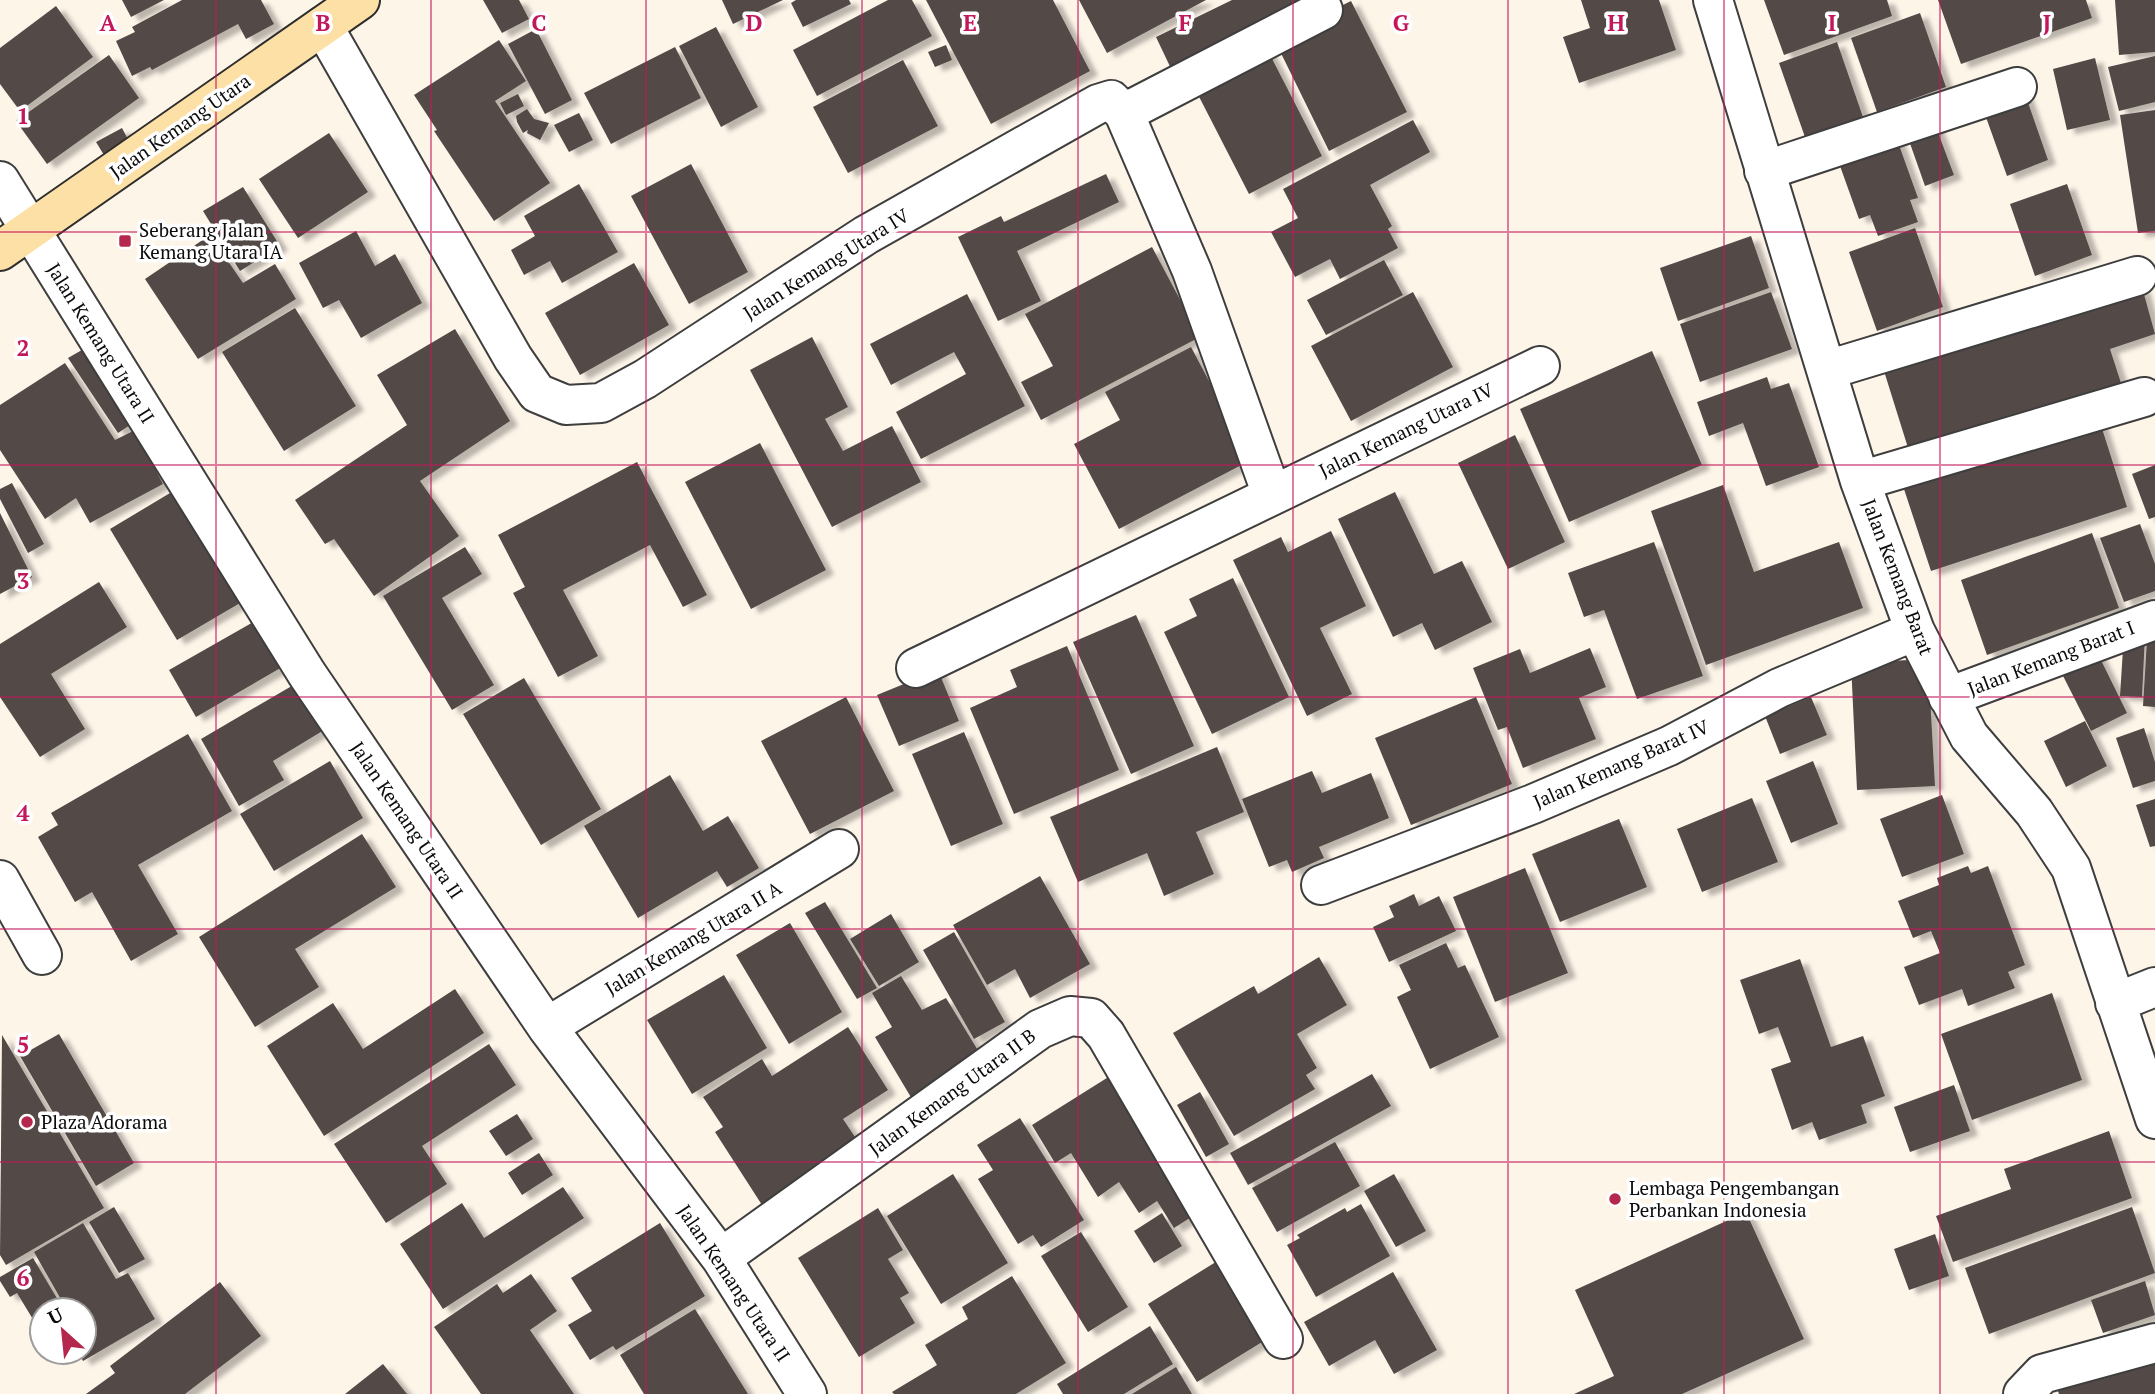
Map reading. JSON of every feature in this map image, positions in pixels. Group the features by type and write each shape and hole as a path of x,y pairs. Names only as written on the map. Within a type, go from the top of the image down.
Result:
{"street":[{"name":"Jalan Kemang Utara","path":"15,241 360,0"},
{"name":"Jalan Kemang Barat","path":"1713,0 1860,481 1915,631 1969,736 2034,812 2071,868 2155,1119"},
{"path":"1272,495 1192,271 1124,113 1322,10"},
{"name":"Jalan Kemang Utara IV","path":"323,26 513,358 537,393 566,405 601,403 645,379 866,235 1098,104 1111,100 1124,113"},
{"path":"1764,171 2017,87"},
{"name":"Jalan Kemang Utara II","path":"0,181 15,241 547,1027 721,1258 807,1394"},
{"path":"1827,370 2137,276"},
{"name":"Jalan Kemang Utara IV","path":"916,668 1540,366"},
{"path":"1860,481 2144,397"},
{"name":"Jalan Kemang Barat I","path":"1948,697 2155,621"},
{"name":"Jalan Kemang Barat IV","path":"1321,885 1546,799 1669,746 1779,688 1915,631"},
{"name":"Jalan Kemang Utara II A","path":"547,1027 839,849"},
{"path":"0,880 42,955"},
{"path":"2115,1003 2155,987"},
{"name":"Jalan Kemang Utara II B","path":"721,1258 1040,1029 1070,1016 1091,1018 1106,1035 1283,1339"},
{"path":"2023,1394 2042,1374 2155,1343"}],"building":[{"path":"122,0 164,0 131,17"},
{"path":"182,0 261,0 274,24 246,39 238,24 152,70 150,67 132,76 116,41 135,32 132,27"},
{"path":"483,0 519,0 529,19 502,33"},
{"path":"722,0 783,0 733,24"},
{"path":"796,0 849,0 851,4 803,27 791,3"},
{"path":"888,0 912,0 932,36 817,96 793,50"},
{"path":"926,0 1053,0 1090,71 991,124"},
{"path":"1079,0 1206,0 1107,53"},
{"path":"1232,0 1303,0 1175,77 1156,37"},
{"path":"1581,0 1659,0 1676,50 1579,83 1563,37 1590,28"},
{"path":"1764,0 1887,0 1892,16 1784,55"},
{"path":"1938,0 2086,0 2092,18 1961,64"},
{"path":"2115,0 2155,0 2155,52 2119,55"},
{"path":"1351,1 1407,112 1329,151 1274,39"},
{"path":"56,6 93,57 20,111 0,84 0,48"},
{"path":"1920,13 1946,87 1877,112 1851,38"},
{"path":"716,27 758,107 721,127 679,46"},
{"path":"536,29 572,100 545,114 508,44"},
{"path":"499,40 526,81 495,101 550,183 494,221 434,131 437,130 414,95"},
{"path":"1837,42 1864,120 1806,140 1779,63"},
{"path":"946,45 952,60 935,67 928,52"},
{"path":"1265,45 1322,156 1249,194 1192,83"},
{"path":"675,47 701,98 611,144 584,93"},
{"path":"109,55 139,98 47,164 16,121"},
{"path":"2155,56 2155,102 2119,111 2108,67"},
{"path":"2095,58 2110,120 2067,130 2053,69"},
{"path":"903,60 938,126 848,173 813,107"},
{"path":"2024,91 2048,160 2007,176 1982,106"},
{"path":"518,94 524,106 506,115 500,103"},
{"path":"527,109 534,119 549,123 540,140 527,133 528,130 523,133 517,122 516,116"},
{"path":"2155,110 2155,231 2138,233 2120,115"},
{"path":"579,113 593,140 569,152 554,125"},
{"path":"1413,120 1430,152 1370,185 1392,226 1388,229 1398,248 1340,279 1330,259 1295,277 1271,232 1298,218 1283,189"},
{"path":"1934,122 1954,175 1925,186 1906,132"},
{"path":"122,128 132,147 107,160 96,142"},
{"path":"1894,131 1918,198 1910,200 1918,222 1878,236 1870,215 1859,219 1835,152"},
{"path":"329,133 368,192 298,238 259,179"},
{"path":"691,164 748,272 689,304 631,196"},
{"path":"1106,174 1119,202 1017,251 1041,301 998,321 958,237 1001,216 1004,222"},
{"path":"579,184 618,252 562,283 550,261 524,275 511,250 535,236 524,216"},
{"path":"2067,184 2092,255 2035,276 2010,204"},
{"path":"243,187 280,246 240,271 203,211"},
{"path":"1915,228 1943,307 1877,331 1849,252"},
{"path":"356,231 375,266 395,254 422,303 361,338 339,300 323,308 299,263"},
{"path":"210,235 243,283 275,264 296,299 198,359 145,279"},
{"path":"1751,236 1769,288 1678,321 1660,268"},
{"path":"1152,247 1200,337 1041,420 1021,382 1053,366 1025,314"},
{"path":"1384,260 1403,295 1326,335 1307,300"},
{"path":"634,263 669,325 580,375 545,313"},
{"path":"2142,287 2155,334 2110,349 2121,383 1909,451 1884,371"},
{"path":"1413,292 1453,367 1351,421 1311,346"},
{"path":"1771,292 1792,349 1700,382 1680,324"},
{"path":"967,294 1025,406 921,459 896,412 966,374 954,352 891,385 870,344"},
{"path":"295,308 356,406 284,451 222,352"},
{"path":"455,329 510,421 420,481 459,536 374,596 334,539 325,544 295,500 407,425 377,375"},
{"path":"812,337 848,407 825,419 843,451 892,426 921,482 832,527 750,370"},
{"path":"94,343 139,419 118,433 68,358"},
{"path":"1191,347 1251,460 1119,529 1074,444 1120,420 1105,392"},
{"path":"1652,351 1702,465 1569,522 1520,409"},
{"path":"65,363 115,440 135,430 163,484 90,523 76,498 45,519 0,450 0,405"},
{"path":"1767,377 1771,389 1789,383 1819,467 1766,486 1743,423 1709,436 1697,402"},
{"path":"2099,419 2127,507 1931,571 1902,483"},
{"path":"1515,435 1565,542 1508,569 1458,463"},
{"path":"760,443 826,570 751,609 685,482"},
{"path":"637,462 707,595 683,607 650,545 563,590 598,656 558,677 513,593 525,587 498,535"},
{"path":"2155,465 2155,517 2149,519 2132,474"},
{"path":"12,483 44,544 28,553 0,499 0,489"},
{"path":"185,484 252,596 177,640 110,529"},
{"path":"1723,485 1754,572 1839,542 1863,608 1706,665 1651,511"},
{"path":"1395,492 1434,574 1462,561 1492,622 1435,650 1422,623 1393,637 1338,519"},
{"path":"0,513 32,577 0,594"},
{"path":"2140,524 2155,564 2155,591 2124,602 2100,538"},
{"path":"1331,531 1366,606 1320,628 1352,694 1307,716 1233,560 1281,537 1288,552"},
{"path":"2092,533 2119,608 1987,655 1961,580"},
{"path":"1654,542 1703,676 1637,699 1604,610 1584,617 1568,573"},
{"path":"465,547 482,574 442,598 494,685 452,710 383,596"},
{"path":"1233,578 1289,697 1212,734 1164,632 1197,616 1189,599"},
{"path":"99,582 127,627 51,674 85,729 40,757 0,697 0,644"},
{"path":"269,613 296,659 196,717 169,670"},
{"path":"1136,615 1194,746 1131,774 1073,642"},
{"path":"2148,624 2155,624 2155,707 2143,706"},
{"path":"2124,633 2145,635 2142,697 2120,696"},
{"path":"1067,646 1119,770 1014,814 970,708 1017,687 1010,670"},
{"path":"1590,648 1606,687 1579,698 1596,739 1523,768 1507,727 1498,730 1473,668 1520,649 1530,673"},
{"path":"2097,652 2127,713 2091,731 2060,670"},
{"path":"1928,659 1935,786 1857,790 1851,663"},
{"path":"938,670 959,721 899,746 877,695"},
{"path":"524,678 601,809 541,845 463,714"},
{"path":"302,680 329,727 273,761 284,780 239,806 201,739"},
{"path":"846,697 894,791 810,834 761,741"},
{"path":"1476,697 1512,784 1411,825 1375,738"},
{"path":"1811,697 1827,735 1780,754 1765,716"},
{"path":"2085,721 2107,766 2066,787 2044,741"},
{"path":"2144,728 2155,762 2155,781 2133,788 2116,738"},
{"path":"964,732 1003,824 951,846 912,754"},
{"path":"188,734 232,811 138,865 178,934 131,961 92,892 75,902 38,837 58,825 51,813"},
{"path":"1217,747 1244,812 1196,832 1214,874 1164,896 1147,853 1078,882 1050,817"},
{"path":"330,761 363,818 274,871 240,814"},
{"path":"1813,761 1838,824 1791,843 1766,781"},
{"path":"1312,771 1322,793 1371,773 1389,818 1319,847 1324,858 1292,872 1287,860 1269,867 1242,799"},
{"path":"670,775 703,831 728,816 759,868 727,887 717,871 638,918 584,826"},
{"path":"1942,795 1964,854 1902,877 1880,819"},
{"path":"1752,798 1778,862 1702,892 1677,829"},
{"path":"2155,799 2155,846 2150,847 2136,805"},
{"path":"1619,819 1647,887 1560,922 1532,854"},
{"path":"362,834 396,887 295,949 319,987 255,1027 199,937"},
{"path":"1968,866 1971,873 1988,866 2025,965 2008,972 2015,988 1968,1006 1962,989 1919,1005 1904,967 1940,953 1931,931 1913,938 1898,901 1939,885 1937,878"},
{"path":"1525,868 1568,973 1495,1002 1453,897"},
{"path":"1040,876 1090,964 1030,998 1015,969 987,985 953,925"},
{"path":"1414,894 1419,906 1439,896 1456,931 1389,962 1373,927 1394,917 1389,906"},
{"path":"825,902 877,988 857,999 805,913"},
{"path":"891,914 919,962 879,986 850,939"},
{"path":"790,923 842,1012 789,1044 736,955"},
{"path":"954,932 1005,1022 974,1039 923,950"},
{"path":"1446,943 1458,968 1465,965 1499,1037 1430,1069 1397,997 1411,990 1399,965"},
{"path":"1319,957 1347,1005 1297,1034 1317,1068 1306,1075 1315,1089 1234,1136 1173,1033 1254,986 1258,994"},
{"path":"1800,959 1831,1047 1863,1036 1885,1096 1861,1105 1867,1123 1819,1140 1812,1122 1792,1130 1771,1069 1791,1062 1778,1027 1759,1034 1740,980"},
{"path":"724,975 767,1048 692,1094 647,1020"},
{"path":"901,976 922,1010 946,998 979,1052 915,1104 875,1037 892,1027 872,993"},
{"path":"455,989 484,1033 324,1136 267,1046 333,1003 363,1049"},
{"path":"2052,993 2082,1080 1972,1120 1941,1034"},
{"path":"848,1027 888,1090 843,1119 859,1143 762,1205 715,1132 723,1127 703,1097 762,1059 772,1076"},
{"path":"59,1034 134,1163 96,1186 20,1056"},
{"name":"Plaza Adorama","path":"2,1035 104,1208 6,1265 0,1255"},
{"path":"489,1044 516,1085 422,1146 447,1184 386,1223 334,1144"},
{"path":"1118,1071 1204,1209 1174,1228 1157,1201 1139,1213 1119,1182 1098,1197 1071,1153 1055,1163 1032,1125"},
{"path":"1372,1074 1391,1106 1248,1185 1230,1153"},
{"path":"1954,1085 1970,1131 1910,1152 1894,1107"},
{"path":"1200,1092 1229,1144 1206,1157 1177,1105"},
{"path":"517,1114 533,1139 506,1156 489,1131"},
{"path":"1020,1118 1084,1220 1041,1247 1033,1235 1018,1244 978,1179 993,1170 977,1145"},
{"path":"2109,1131 2132,1198 1953,1262 1936,1216 2011,1189 2004,1169"},
{"path":"1335,1142 1360,1186 1277,1232 1252,1188"},
{"path":"539,1153 553,1175 522,1195 508,1173"},
{"path":"953,1174 1008,1263 941,1304 887,1216"},
{"path":"1394,1174 1426,1231 1396,1247 1364,1191"},
{"path":"563,1187 584,1218 443,1309 400,1244 462,1203 484,1238"},
{"path":"1361,1204 1390,1256 1316,1297 1287,1245 1300,1238 1297,1235 1345,1208 1347,1212"},
{"path":"114,1207 145,1259 119,1273 89,1222"},
{"path":"2132,1207 2155,1273 1989,1334 1965,1268"},
{"path":"878,1208 903,1250 888,1259 909,1293 900,1298 915,1323 859,1357 798,1258"},
{"path":"1746,1212 1804,1339 1682,1394 1574,1394 1614,1376 1575,1290"},
{"path":"1162,1213 1182,1246 1154,1263 1134,1231"},
{"path":"83,1223 116,1279 128,1273 155,1319 98,1352 98,1296 59,1296 34,1252"},
{"path":"660,1223 705,1296 616,1350 613,1346 590,1360 568,1325 592,1311 571,1278"},
{"path":"1081,1232 1128,1307 1088,1332 1041,1256"},
{"path":"1935,1234 1949,1276 1909,1290 1894,1249"},
{"path":"33,1258 56,1296 28,1296 28,1311 17,1293 10,1297 0,1277"},
{"path":"1219,1260 1267,1339 1197,1382 1148,1304"},
{"path":"1393,1272 1437,1350 1394,1374 1375,1340 1329,1366 1304,1322"},
{"path":"531,1274 557,1311 530,1330 574,1394 481,1394 434,1327 497,1284 503,1293"},
{"path":"1012,1276 1066,1363 1016,1394 892,1392 937,1365 925,1345 968,1319 962,1307"},
{"path":"2145,1281 2155,1315 2103,1333 2091,1300"},
{"path":"220,1282 261,1336 185,1394 86,1394 115,1373 110,1366"},
{"path":"695,1309 748,1394 644,1394 620,1355"},
{"path":"1150,1326 1173,1364 1124,1394 1063,1394 1057,1384"},
{"path":"2155,1347 2155,1394 2059,1394 2055,1383"},
{"path":"383,1364 407,1394 345,1394"},
{"path":"1176,1367 1192,1394 1132,1394"}],"place":[{"name":"Seberang Jalan Kemang Utara IA","path":"125,241"},
{"name":"Plaza Adorama","path":"27,1122"},
{"name":"Lembaga Pengembangan Perbankan Indonesia","path":"1615,1199"}]}
